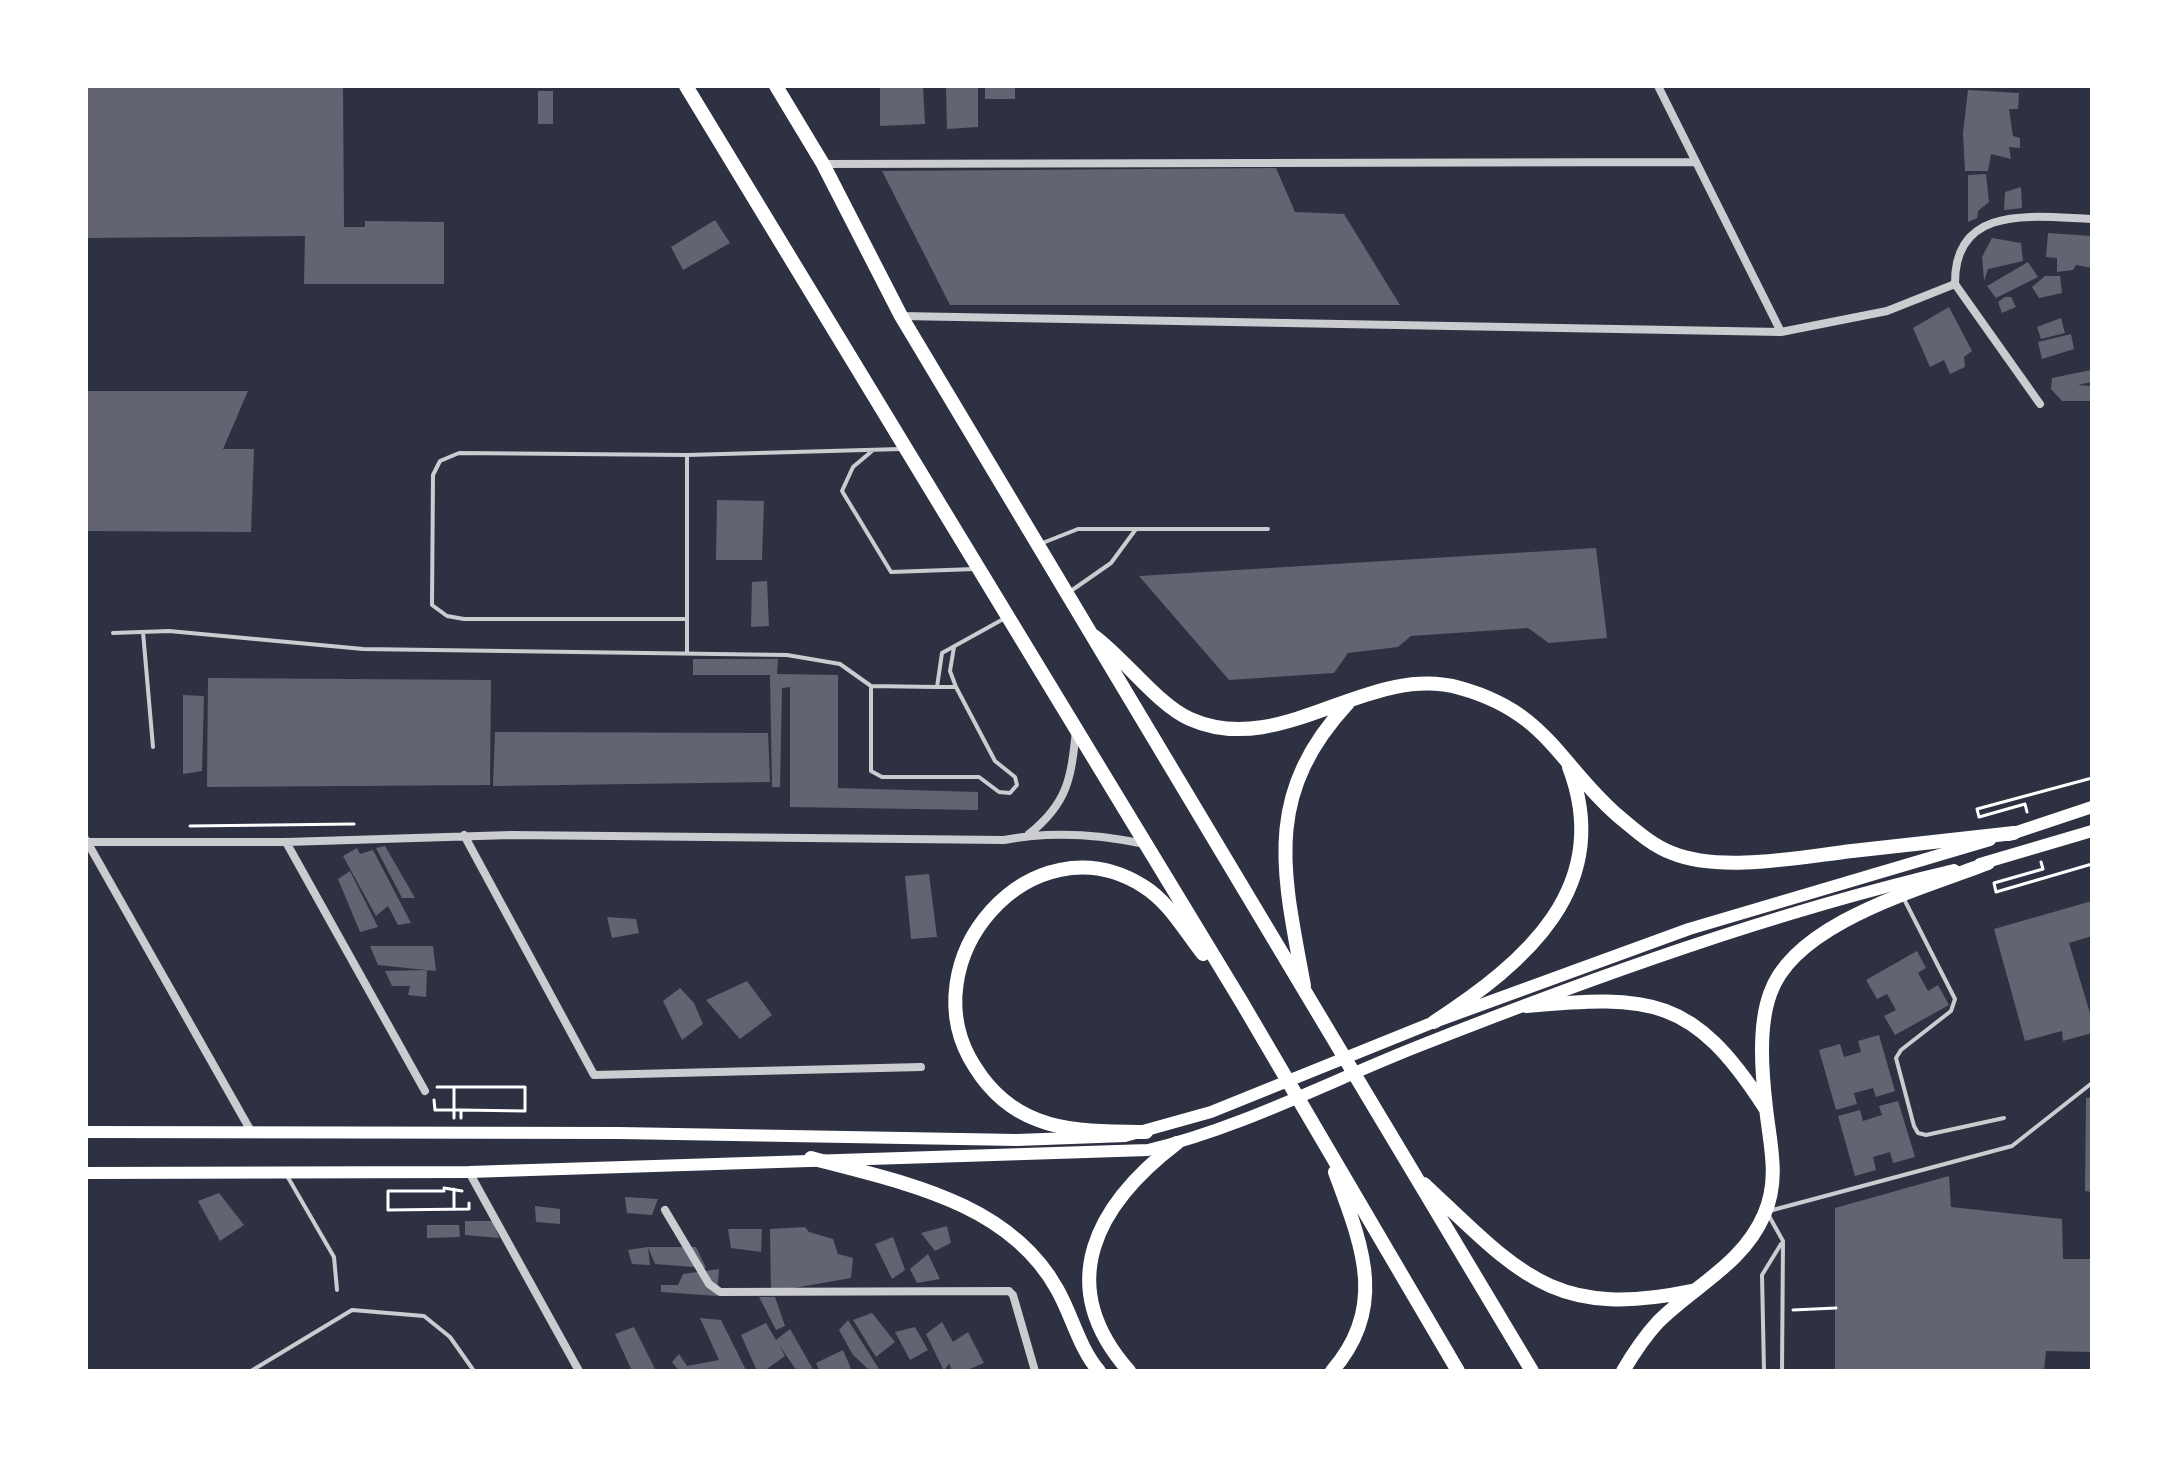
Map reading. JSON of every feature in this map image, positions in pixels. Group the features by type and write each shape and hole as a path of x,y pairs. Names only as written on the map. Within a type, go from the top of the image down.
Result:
{"highway":[{"path":"686,86 1241,1001 1458,1371"},
{"path":"776,86 823,164 901,316 1532,1371"},
{"path":"1089,632 1139,675 1164,702 1189,719 1219,728 1246,730 1297,720 1350,701 1415,686 1457,687 1498,701 1531,722 1565,755 1615,813 1649,841 1674,854 1725,862 1784,859 2014,833"},
{"path":"1305,995 1291,916 1284,836 1292,793 1310,750 1350,701"},
{"path":"1434,1022 1498,979 1550,924 1568,893 1579,860 1582,825 1579,792 1565,755"},
{"path":"1623,1371 1657,1323 1695,1290 1723,1271 1748,1243 1766,1211 1774,1167 1773,1136 1766,1110 1764,1027 1770,993 1778,977 1799,953 1833,927 1988,863"},
{"path":"1146,1132 1064,1127 1039,1121 995,1094 958,1036 953,1007 955,980 970,938 983,919 1014,889 1058,870 1081,867 1126,877 1162,899 1241,1001"},
{"path":"1526,1006 1624,1000 1663,1009 1695,1023 1721,1047 1766,1110"},
{"path":"1321,1135 1362,1245 1367,1290 1360,1324 1343,1358 1332,1371"},
{"path":"1129,1371 1108,1343 1098,1323 1090,1277 1093,1253 1099,1227 1113,1204 1149,1164 1177,1143"},
{"path":"811,1158 939,1193 1016,1240 1035,1258 1058,1290 1099,1371"},
{"path":"1409,1170 1497,1251 1555,1290 1617,1301 1695,1290"}],"main road":[{"path":"86,1132 619,1133 1078,1140 1146,1132 1211,1112 1434,1022 1689,929 2092,807"},
{"path":"86,1173 469,1172 811,1158 1109,1153 1177,1143 1420,1046 1693,943 1841,899 1988,863 2092,831"}],"street":[{"path":"1658,86 1781,332"},
{"path":"823,164 1696,162"},
{"path":"2040,404 1955,284 1955,265 1960,246 1986,224 2040,218 2092,219"},
{"path":"901,316 1781,332 1887,311 1955,284"},
{"path":"1028,834 1060,803 1071,779 1076,730"},
{"path":"252,1134 86,841 286,842 464,835 1004,840 1028,834 1105,836 1145,844"},
{"path":"464,835 594,1075 921,1067"},
{"path":"286,842 425,1091"},
{"path":"469,1172 579,1371"},
{"path":"665,1210 709,1284 720,1292 1003,1289 1013,1295 1035,1371"}],"lane":[{"path":"687,619 464,619 447,616 432,605 433,475 440,461 459,453 687,455 907,448"},
{"path":"874,450 853,467 842,491 891,572 980,569"},
{"path":"687,455 687,653"},
{"path":"1038,545 1078,529 1268,529"},
{"path":"1066,594 1111,563 1136,529"},
{"path":"937,687 942,653 1009,616"},
{"path":"143,632 153,747"},
{"path":"113,633 212,634 363,649 820,658 840,664 871,686 956,687"},
{"path":"871,686 871,771 875,775 979,777 999,792 1014,791 1015,777 995,761 956,687 950,671 954,647"},
{"path":"1902,896 1955,999 1951,1011 1901,1050 1896,1058 1914,1126 1918,1133 1926,1135 2004,1118"},
{"path":"1782,1371 1783,1241 1766,1211 2012,1146 2092,1083"},
{"path":"285,1172 334,1257 337,1290"},
{"path":"1764,1371 1762,1275 1783,1241"},
{"path":"251,1371 352,1310 424,1316 450,1337 474,1371"}],"path":[{"path":"2024,795 2092,778"},
{"path":"2047,877 2092,864"},
{"path":"450,1110 435,1110 434,1087 525,1087 525,1111 461,1110"},
{"path":"454,1087 454,1102"},
{"path":"444,1191 388,1191 388,1210 469,1209"},
{"path":"454,1196 454,1209"},
{"path":"1782,1311 1836,1308"}],"building":[{"path":"86,86 343,86 344,227 365,227 365,221 444,222 444,284 304,284 305,236 86,238"},
{"path":"880,86 923,86 925,124 880,126"},
{"path":"946,86 978,86 978,127 947,129"},
{"path":"985,86 1015,86 1015,99 985,99"},
{"path":"1968,90 2019,93 2018,109 2009,109 2013,136 2020,138 2020,148 2009,147 2011,159 1991,154 1988,171 1965,171 1963,133"},
{"path":"538,91 553,91 553,124 538,124"},
{"path":"1276,168 1295,212 1344,214 1400,305 950,305 882,171"},
{"path":"1986,174 1989,202 1978,211 1977,218 1968,222 1968,175"},
{"path":"2021,187 2022,208 2004,210 2005,192"},
{"path":"715,220 730,243 683,270 671,247"},
{"path":"2048,233 2092,236 2092,268 2076,265 2073,270 2057,272 2057,258 2046,257"},
{"path":"1992,238 2021,243 2023,261 1988,269 1984,281 1982,257"},
{"path":"2028,262 2038,277 1996,298 1987,286"},
{"path":"2045,276 2060,276 2062,293 2039,298 2032,287"},
{"path":"2011,297 2016,307 2002,313 1998,302"},
{"path":"1949,307 1972,351 1964,357 1965,367 1950,374 1944,360 1930,367 1913,328"},
{"path":"2061,318 2065,333 2041,339 2037,327"},
{"path":"2071,334 2074,349 2042,359 2038,342"},
{"path":"2091,370 2092,382 2078,385 2092,386 2092,401 2062,401 2051,389 2052,378"},
{"path":"86,391 248,391 223,449 254,449 251,532 86,531"},
{"path":"717,500 764,501 762,560 716,560"},
{"path":"1596,548 1607,638 1549,643 1528,628 1411,636 1398,647 1348,653 1334,673 1229,680 1139,576"},
{"path":"767,581 769,626 751,627 752,582"},
{"path":"693,659 778,659 777,674 838,675 838,788 978,792 978,810 790,807 790,687 782,688 780,787 772,787 770,675 693,675"},
{"path":"208,678 491,680 490,785 207,787"},
{"path":"183,695 204,696 202,771 183,774"},
{"path":"495,732 768,733 770,782 493,786"},
{"path":"385,846 415,898 402,898 376,848"},
{"path":"357,848 360,854 373,850 411,923 398,925 388,906 376,916 343,856"},
{"path":"350,871 378,927 360,932 338,879"},
{"path":"929,874 937,937 911,939 905,876"},
{"path":"2092,901 2092,936 2069,943 2092,1020 2092,1033 2063,1041 2062,1031 2025,1041 1994,929"},
{"path":"607,917 636,919 639,933 612,938"},
{"path":"370,946 433,946 436,971 378,965"},
{"path":"1917,951 1926,968 1918,973 1928,991 1938,985 1949,1005 1895,1035 1884,1016 1896,1010 1887,994 1877,999 1866,980"},
{"path":"427,970 426,997 408,995 410,986 392,986 385,971"},
{"path":"747,981 772,1015 740,1039 706,1000"},
{"path":"680,988 694,1003 703,1024 682,1040 663,1001"},
{"path":"1879,1035 1895,1091 1876,1097 1873,1088 1854,1093 1857,1104 1836,1110 1819,1050 1840,1044 1844,1057 1861,1052 1858,1041"},
{"path":"2092,1097 2092,1192 2085,1191 2086,1098"},
{"path":"1898,1101 1915,1157 1893,1163 1890,1152 1873,1157 1876,1170 1855,1176 1838,1116 1860,1110 1863,1121 1882,1115 1879,1106"},
{"path":"1949,1176 1951,1207 2062,1219 2063,1259 2092,1259 2092,1352 2046,1351 2044,1371 1835,1369 1835,1208"},
{"path":"219,1193 244,1225 220,1241 198,1201"},
{"path":"625,1197 658,1199 652,1215 627,1213"},
{"path":"535,1206 560,1209 560,1224 536,1222"},
{"path":"465,1221 493,1221 499,1238 465,1235"},
{"path":"427,1225 459,1225 460,1237 427,1238"},
{"path":"947,1226 951,1243 935,1251 921,1233"},
{"path":"805,1227 809,1232 833,1239 838,1254 853,1258 851,1278 771,1292 770,1229"},
{"path":"728,1229 762,1229 761,1252 731,1248"},
{"path":"893,1237 905,1270 892,1279 875,1244"},
{"path":"648,1247 650,1265 632,1264 628,1250"},
{"path":"648,1247 696,1247 706,1268 655,1264"},
{"path":"928,1254 940,1279 917,1283 910,1269"},
{"path":"719,1269 717,1296 661,1292 661,1285 678,1285 683,1274"},
{"path":"759,1297 775,1297 785,1326 776,1330"},
{"path":"872,1313 895,1342 876,1357 853,1320"},
{"path":"700,1318 721,1320 746,1370 679,1371 672,1362 679,1354 687,1366 719,1360"},
{"path":"848,1320 879,1369 869,1370 853,1355 839,1330"},
{"path":"942,1322 953,1342 968,1332 984,1363 965,1371 952,1371 949,1363 944,1371 926,1334"},
{"path":"766,1323 776,1340 790,1329 814,1371 797,1371 779,1345 785,1356 764,1371 757,1371 741,1335"},
{"path":"634,1327 656,1371 632,1371 615,1334"},
{"path":"915,1327 928,1350 910,1360 895,1332"},
{"path":"843,1350 852,1371 820,1371 816,1363"}]}
